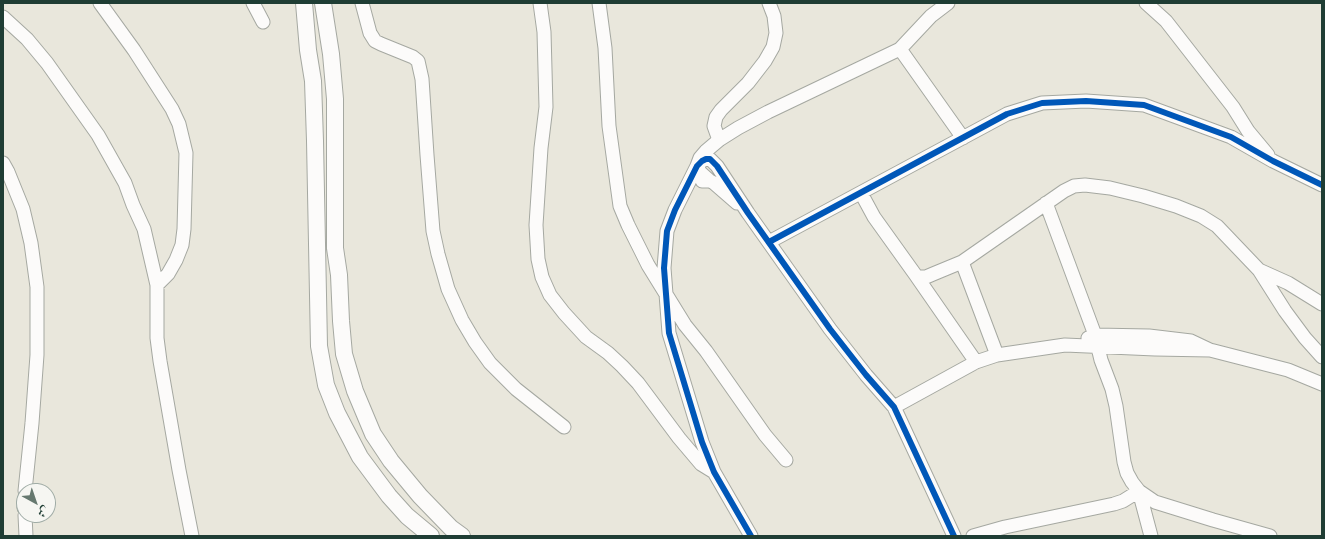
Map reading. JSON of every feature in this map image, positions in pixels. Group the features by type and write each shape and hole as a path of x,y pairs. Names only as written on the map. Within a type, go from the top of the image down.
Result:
{"main road":[{"path":"304,3 313,88 319,346 326,385 337,413 360,457 389,496 408,516 431,536"},
{"path":"323,3 336,99 335,248 339,275 344,354 355,391 373,434 391,461 420,496 451,528 462,536"}],"street":[{"path":"100,3 134,50 172,109 179,124 186,153 184,228 182,245 168,274 157,285"},
{"path":"253,3 263,22"},
{"path":"362,3 370,34 375,41 413,57 418,61 422,79 433,231 448,289 462,320 474,342 490,363 516,389 564,427"},
{"path":"540,3 544,32 546,107 541,148 536,225 538,259 542,277 550,295 564,313 586,337 608,353 622,366 638,383 679,438 701,464 714,472"},
{"path":"599,3 605,48 609,126 620,206 637,245 685,325 706,351 765,435 786,460"},
{"path":"769,3 774,16 776,33 773,47 765,61 748,83 721,110 716,118 714,126 719,140 713,151 712,157 748,213 830,329 866,375 894,407 954,536"},
{"path":"750,536 714,472 702,442 669,333 664,268 667,231 698,161 703,154 719,140 768,112 900,49 932,16 948,3"},
{"path":"1146,3 1166,20 1233,107 1248,131 1273,161"},
{"path":"3,17 27,39 47,63 82,112 125,183 144,229 157,285 157,330 160,361 192,536"},
{"path":"900,49 963,138"},
{"path":"769,242 1006,114 1042,103 1086,100 1144,105 1231,137 1273,161 1322,185"},
{"path":"697,166 706,159 710,159 715,163"},
{"path":"3,163 23,209 31,243 37,287 37,355 26,483"},
{"path":"697,166 700,172 710,182"},
{"path":"667,231 679,210 698,184 704,181 716,184 748,213"},
{"path":"917,277 926,277 962,262 1046,203 1074,186 1086,185 1110,188 1176,206 1209,220 1231,240 1259,270 1285,311 1322,356"},
{"path":"861,193 874,217 976,362"},
{"path":"1046,203 1096,341 1112,390 1116,406 1124,462 1127,473 1132,482 1139,491 1150,499 1163,505 1270,536"},
{"path":"962,262 997,355"},
{"path":"1259,270 1288,283 1322,304"},
{"path":"894,407 976,362 997,355 1096,341 1149,336 1191,341 1210,350 1288,370 1322,384"},
{"path":"973,536 1005,527 1114,504 1123,501 1139,491"},
{"path":"1139,491 1151,536"},
{"path":"25,523 26,536"}],"cycle path":[{"path":"769,242 1007,114 1042,103 1086,101 1144,105 1231,137 1273,161 1322,185"},
{"path":"751,536 714,472 702,442 669,333 664,268 667,231 675,210 697,166 706,159 710,159 717,166 748,213 830,329 866,375 894,407 954,536"}]}
